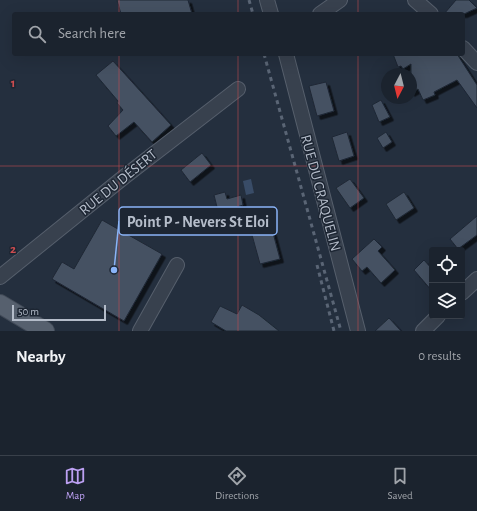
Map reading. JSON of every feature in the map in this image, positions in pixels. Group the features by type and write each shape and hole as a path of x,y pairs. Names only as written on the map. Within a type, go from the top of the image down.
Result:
{"main road":[{"path":"0,304 45,331"}],"street":[{"path":"267,0 270,12"},
{"path":"323,12 340,0"},
{"path":"415,0 429,12"},
{"path":"465,50 477,63"},
{"name":"RUE DU CRAQUELIN","path":"287,56 358,331"},
{"name":"RUE DU DÉSERT","path":"0,277 124,177 238,89"},
{"path":"140,331 177,264"},
{"path":"465,290 477,279"},
{"path":"423,331 435,319"}],"water":[{"path":"251,179 254,193 246,195 243,181"}],"building":[{"path":"117,0 188,0 191,12 120,12"},
{"path":"456,0 469,0 477,8 465,14 465,12 446,12"},
{"path":"394,56 458,56 477,85 477,108 457,80 434,92 435,95 423,100 417,90 417,68 411,68 411,64 405,68 401,66 398,67"},
{"path":"113,61 171,125 152,142 134,122 116,136 108,126 123,110 117,103 118,101 96,75"},
{"path":"326,82 334,111 317,116 309,86"},
{"path":"381,100 381,104 383,104 390,117 379,122 372,105"},
{"path":"347,132 354,156 339,161 332,137"},
{"path":"386,132 392,142 383,148 377,138"},
{"path":"202,153 211,165 190,182 181,170"},
{"path":"350,179 364,198 350,208 336,188"},
{"path":"225,192 227,199 241,195 243,205 237,207 240,219 221,223 214,195"},
{"path":"404,192 414,208 396,220 386,204"},
{"path":"477,216 477,235 461,247 456,247 450,239"},
{"path":"269,218 280,259 260,264 249,224"},
{"path":"102,220 162,254 124,321 52,279 62,262 74,269"},
{"path":"374,239 382,247 378,251 395,270 381,283 367,267 362,271 352,259"},
{"path":"424,260 429,266 429,288 414,270"},
{"path":"242,305 259,315 279,331 226,331 211,322 220,306 237,314"},
{"path":"389,318 401,331 375,331"}],"railway":[{"path":"249,0 252,12"},
{"path":"265,56 341,331"},
{"path":"317,265 334,331"}],"place":[{"name":"Point P - Nevers St Eloi","path":"114,270"}]}
